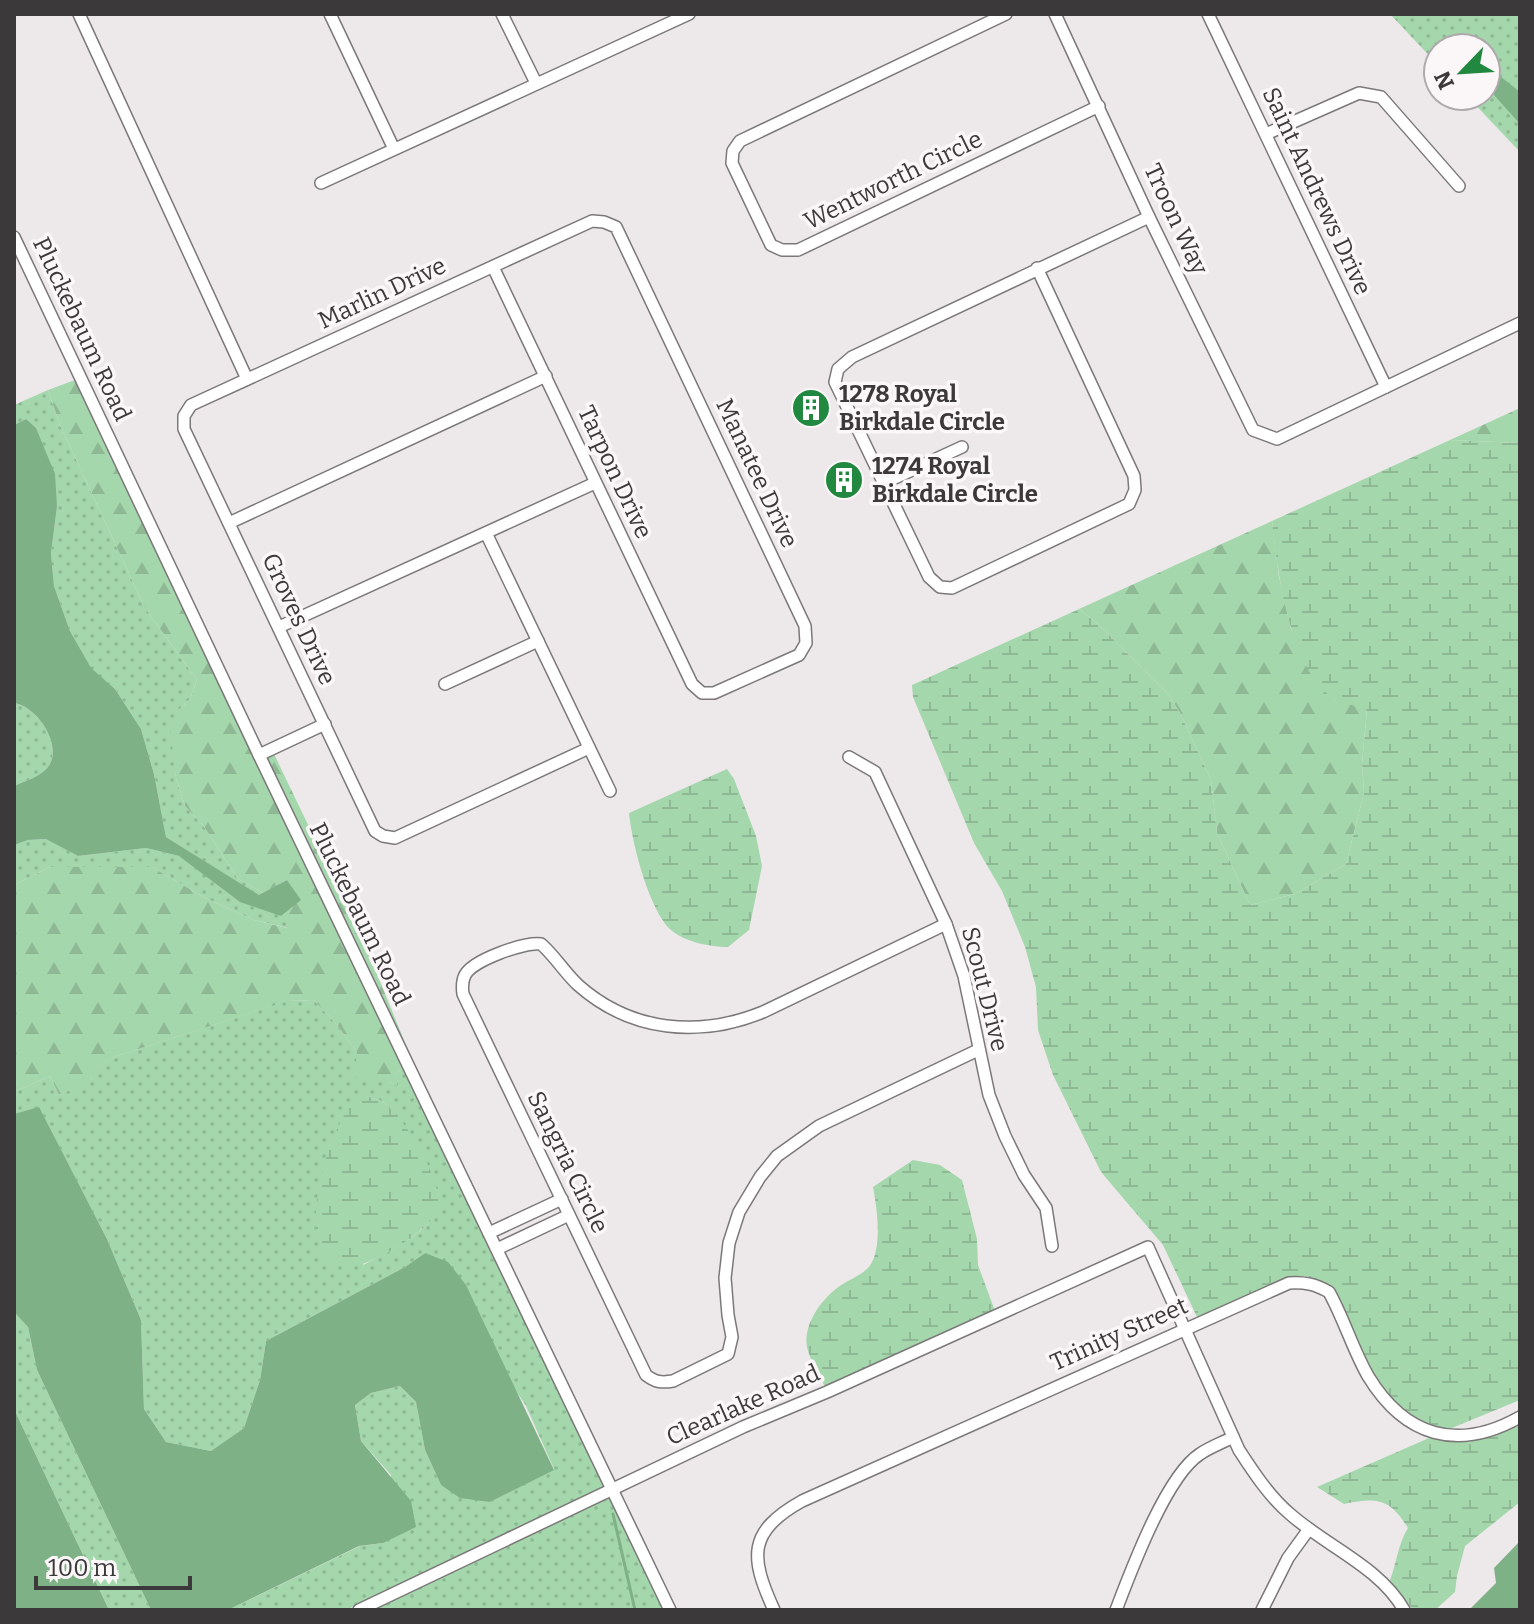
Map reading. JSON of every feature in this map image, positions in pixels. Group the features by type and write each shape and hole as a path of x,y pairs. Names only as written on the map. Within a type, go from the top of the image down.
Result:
{"street":[{"path":"79,14 247,379"},
{"path":"330,14 394,149"},
{"path":"502,14 536,83"},
{"name":"Wentworth Circle","path":"1006,14 740,141 733,151 732,163 771,245 782,250 798,250 1099,106"},
{"name":"Troon Way","path":"1055,14 1253,430 1277,439 1386,387"},
{"name":"Saint Andrews Drive","path":"1208,14 1386,387"},
{"path":"321,183 681,16"},
{"path":"1266,134 1359,93 1371,93 1381,97 1459,186"},
{"path":"1037,268 1134,476 1135,490 1129,504 952,588 940,587 929,577 835,382 838,369 852,357 1037,268 1149,217"},
{"name":"Marlin Drive","path":"184,416 191,405 247,379 592,221 604,222"},
{"name":"Manatee Drive","path":"604,222 616,227 805,626 806,643 799,655 714,693 702,693"},
{"name":"Pluckebaum Road","path":"14,237 670,1610"},
{"name":"Tarpon Drive","path":"493,267 692,684 702,693"},
{"path":"1386,387 1520,323"},
{"path":"229,523 546,376"},
{"name":"Groves Drive","path":"184,416 184,429 375,831 395,838 589,748"},
{"path":"884,483 962,447"},
{"path":"279,627 595,483"},
{"path":"486,533 610,791"},
{"path":"445,684 538,641"},
{"path":"259,755 325,724"},
{"name":"Scout Drive","path":"849,757 875,772 946,924 964,976 989,1095 1024,1175 1046,1208 1052,1246"},
{"name":"Sangria Circle","path":"946,924 763,1012 739,1022 708,1028 674,1028 633,1019 578,985 541,944 522,944 473,967 462,983 463,994 646,1375 654,1381 673,1381 719,1360 732,1347 725,1278 729,1243 739,1212 777,1156 819,1126 978,1050"},
{"path":"489,1233 562,1199"},
{"path":"497,1249 569,1215"},
{"name":"Clearlake Road","path":"359,1610 743,1427 1148,1247 1184,1329"},
{"name":"Trinity Street","path":"774,1610 757,1566 758,1546 765,1530 777,1516 802,1501 1276,1287 1303,1282 1329,1292 1367,1374 1384,1400 1402,1418 1422,1431 1472,1435 1497,1430 1520,1417"},
{"path":"1184,1329 1233,1437 1255,1475 1274,1498 1309,1529 1383,1582 1404,1610"},
{"path":"1116,1610 1143,1542 1169,1492 1189,1463 1233,1437"},
{"path":"1262,1610 1288,1558 1309,1529"}],"green space":[{"path":"1390,14 1520,14 1520,152 1482,112 1502,112 1502,32 1422,32 1422,48"},
{"path":"75,380 403,1068 396,1073 397,1086 390,1082 354,1077 357,1052 314,1000 288,1001 117,1056 90,1073 92,1080 59,1095 50,1076 14,1092 14,885 50,867 152,867 207,899 254,920 287,928 284,913 300,900 287,880 264,893 238,879 203,825 185,806 176,778 170,727 179,710 190,699 197,680 145,608 60,425 48,390"},
{"path":"48,390 60,425 145,608 197,680 190,699 179,710 174,754 176,778 185,806 203,825 238,879 264,893 259,896 166,837 154,774 141,729 115,689 91,669 70,631 54,586 51,553 57,507 26,419 14,425 14,405"},
{"path":"1520,408 1520,443 1450,440"},
{"path":"1450,440 1520,443 1520,1400 1447,1430 1425,1426 1406,1414 1389,1397 1372,1371 1334,1290 1320,1280 1305,1276 1287,1278 1197,1317 1163,1245 1101,1172 1053,1075 1038,1030 1036,987 1025,947 1002,891 974,843 913,697 912,685 1079,609 1168,694 1180,713 1211,780 1217,833 1250,905 1295,894 1346,864 1364,793 1362,763 1367,710 1337,700 1321,687 1308,669 1297,645 1282,592 1272,521"},
{"path":"1272,521 1279,577 1291,629 1335,699 1367,709 1362,763 1364,793 1346,864 1295,894 1250,905 1217,833 1211,780 1180,713 1168,694 1079,609"},
{"path":"14,703 31,711 39,719 46,728 53,749 45,770 14,786"},
{"path":"274,754 361,935 408,1050 266,757"},
{"path":"727,769 734,779 756,836 762,866 749,930 728,947 694,942 666,925 653,902 642,871 629,813"},
{"path":"47,839 78,856 146,848 179,856 281,916 284,913 288,928 254,920 207,899 152,867 50,867 14,885 14,845 28,840"},
{"path":"314,1000 357,1052 390,1082 396,1085 396,1073 403,1068 605,1486 346,1610 228,1610 360,1546 383,1543 391,1475 361,1441 355,1405 371,1393 400,1386 416,1402 425,1450 441,1485 490,1502 554,1469 526,1406 425,1253 405,1267 266,1341 260,1380 244,1428 211,1451 166,1442 144,1409 141,1320 107,1239 39,1108 14,1114 14,1092 50,1076 59,1095 92,1079 89,1073 117,1056 287,1001","holes":["366,1096 383,1102 401,1122 421,1153 438,1199 437,1210 424,1227 363,1265"]},
{"path":"366,1096 383,1102 411,1134 433,1177 439,1203 428,1224 402,1244 372,1261 348,1267 330,1261 319,1246 316,1223 318,1196 323,1168 341,1120 352,1105"},
{"path":"913,1160 940,1165 962,1180 977,1239 978,1265 995,1311 825,1387 807,1347 811,1322 819,1306 831,1293 869,1267 877,1239 873,1187"},
{"path":"14,1312 28,1327 37,1370 151,1610 109,1610 14,1409"},
{"path":"1520,1423 1520,1502 1465,1546 1455,1592 1435,1610 1413,1610 1390,1580 1408,1528 1401,1518 1381,1502 1344,1504 1317,1487 1429,1438 1471,1441 1499,1434"},
{"path":"609,1496 663,1610 371,1610"}],"shaded area":[{"path":"1502,78 1520,92 1520,124 1502,104"},
{"path":"26,419 36,428 55,474 57,507 51,553 54,586 70,631 91,668 115,689 141,729 154,774 166,837 259,895 287,880 301,900 281,916 240,902 179,856 146,848 78,856 46,839 14,845 14,786 45,770 53,749 46,728 39,719 31,711 14,703 14,425"},
{"path":"39,1107 107,1239 141,1320 144,1409 166,1442 211,1451 244,1428 260,1380 266,1341 405,1267 425,1253 448,1262 466,1285 554,1470 490,1502 460,1498 441,1485 425,1450 416,1402 400,1386 371,1393 355,1405 361,1441 411,1501 416,1527 383,1543 359,1546 228,1610 151,1610 37,1370 28,1327 14,1312 14,1114"},
{"path":"14,1409 109,1610 14,1610"},
{"path":"1520,1541 1520,1610 1469,1610 1496,1583 1494,1568"}],"waterway":[{"path":"613,1514 635,1610"}],"place":[{"name":"1278 Royal Birkdale Circle","path":"811,408"},
{"name":"1274 Royal Birkdale Circle","path":"844,480"}]}
